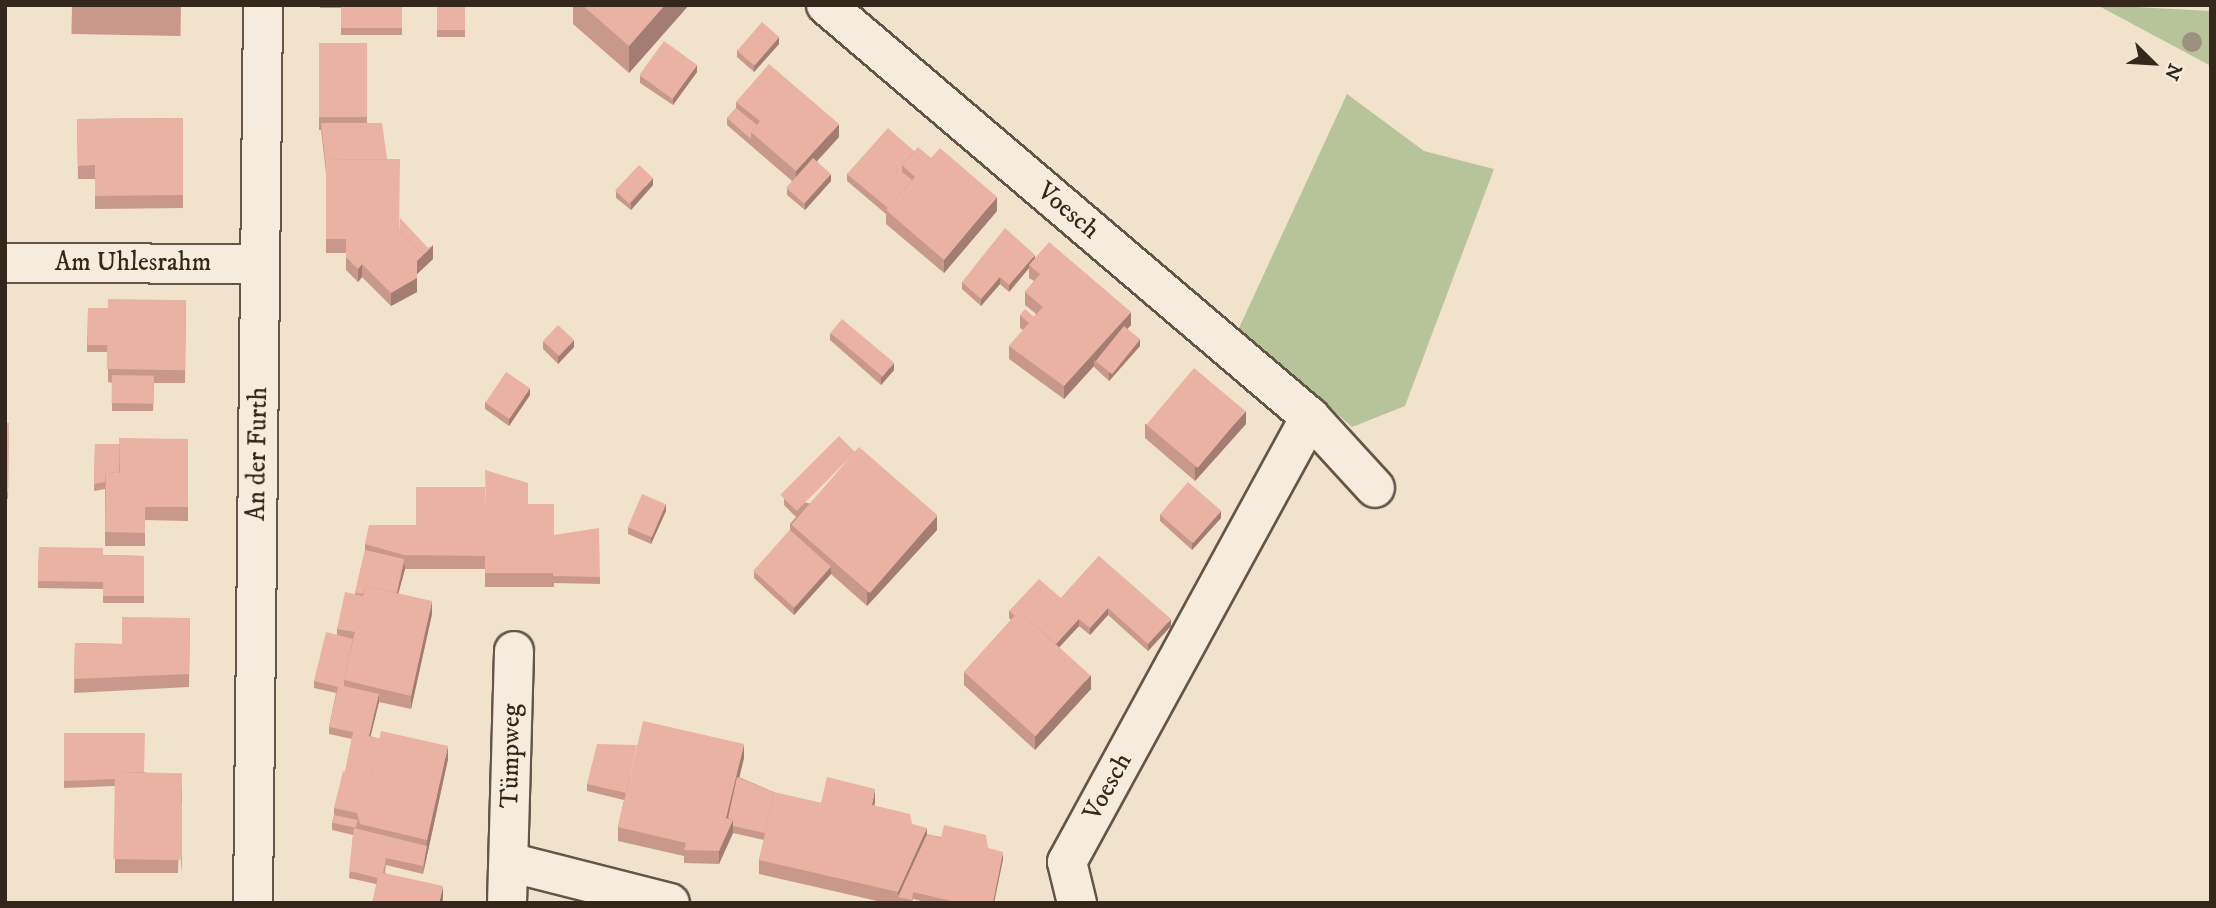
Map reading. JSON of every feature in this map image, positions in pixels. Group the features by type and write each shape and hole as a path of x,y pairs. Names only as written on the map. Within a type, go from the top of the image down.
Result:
{"street":[{"name":"An der Furth","path":"253,903 263,5"},
{"name":"Voesch","path":"825,5 1310,417 1376,488"},
{"name":"Am Uhlesrahm","path":"5,263 260,264"},
{"name":"Voesch","path":"1077,903 1068,862 1310,417"},
{"name":"Tümpweg","path":"507,903 514,650"},
{"path":"509,862 670,903"}],"green space":[{"path":"2097,5 2211,11 2211,66"},
{"path":"1347,94 1424,151 1494,169 1405,406 1352,427 1239,328"}],"building":[{"path":"181,5 181,6 71,7"},
{"path":"341,5 402,5 402,28 341,28"},
{"path":"437,5 465,5 465,30 437,30"},
{"path":"582,5 665,5 629,46"},
{"path":"762,22 779,37 754,66 737,51"},
{"path":"664,41 697,65 672,99 639,75"},
{"path":"319,43 367,43 367,117 319,117"},
{"path":"769,64 839,124 796,171 751,132 760,121 736,102"},
{"path":"736,108 757,125 751,132 751,139 727,118"},
{"path":"183,118 183,195 95,196 95,165 78,166 77,119"},
{"path":"321,123 382,123 387,159 326,160 326,166"},
{"path":"888,128 914,151 902,165 902,172 912,180 888,208 847,174"},
{"path":"918,147 931,158 940,148 997,197 944,260 886,210 915,177 902,165"},
{"path":"813,158 831,174 804,204 786,188"},
{"path":"400,159 399,232 420,252 433,245 417,261 417,278 391,293 362,264 358,269 346,257 346,239 326,239 326,160"},
{"path":"639,165 653,178 629,204 615,191"},
{"path":"400,218 428,248 420,252 399,232"},
{"path":"1005,228 1035,255 1009,285 1000,277 981,299 962,282"},
{"path":"1049,242 1131,312 1064,386 1009,346 1029,323 1020,315 1025,309 1034,317 1043,307 1025,292 1040,274 1029,265"},
{"path":"108,299 186,300 185,370 107,369"},
{"path":"88,308 108,308 108,345 88,345"},
{"path":"842,319 894,363 883,376 830,333"},
{"path":"558,325 574,340 559,356 543,341"},
{"path":"1124,326 1140,339 1112,374 1096,361"},
{"path":"1194,368 1245,411 1198,468 1146,425"},
{"path":"506,372 530,388 509,419 485,403"},
{"path":"112,375 154,376 154,404 112,403"},
{"path":"5,423 9,423 8,492 5,492"},
{"path":"839,436 855,452 797,511 780,495"},
{"path":"119,438 188,439 188,507 145,507 145,533 105,532 106,472 120,473"},
{"path":"95,444 119,444 119,473 106,472 105,482 94,484"},
{"path":"859,447 937,515 870,593 791,525"},
{"path":"485,470 528,483 528,504 486,504"},
{"path":"1188,482 1221,511 1193,543 1160,514"},
{"path":"416,487 485,487 486,504 554,504 554,573 485,573 485,556 404,555 365,544 369,525 416,525"},
{"path":"642,494 666,504 652,537 628,527"},
{"path":"599,528 600,577 553,576 554,535"},
{"path":"790,530 831,567 794,608 753,571"},
{"path":"39,547 103,548 103,555 144,556 144,596 103,596 103,582 38,581"},
{"path":"365,550 404,559 397,593 366,586 363,594 355,593"},
{"path":"1099,556 1171,619 1148,644 1108,608 1090,628 1079,619 1056,644 1019,611 1015,616 1009,611 1039,579 1061,598"},
{"path":"366,586 432,601 411,696 344,680 355,632 337,629 345,592 363,596"},
{"path":"1019,611 1090,675 1035,736 964,672"},
{"path":"122,617 190,618 189,674 74,679 75,643 122,644"},
{"path":"326,632 353,639 344,686 379,694 369,736 380,739 371,778 345,772 353,732 329,727 338,687 314,681"},
{"path":"643,721 744,744 726,818 733,820 719,851 684,850 686,843 618,827"},
{"path":"381,731 448,746 427,840 360,824 357,813 334,808 343,771 371,778"},
{"path":"64,733 145,733 144,772 115,772 115,779 64,781"},
{"path":"597,744 637,745 626,793 587,784"},
{"path":"115,772 182,773 180,860 113,859"},
{"path":"737,777 774,792 765,833 733,826 733,820 728,818"},
{"path":"827,777 875,789 872,805 910,814 912,824 927,828 898,892 759,860 774,792 821,803"},
{"path":"182,804 182,866 179,829"},
{"path":"334,815 357,820 356,828 332,823"},
{"path":"944,825 986,835 988,848 1003,852 993,903 960,903 913,892 912,900 898,897 927,834 941,838"},
{"path":"354,828 427,846 423,866 386,858 383,873 379,872 378,878 349,871"},
{"path":"379,872 443,886 439,903 372,903"}]}
